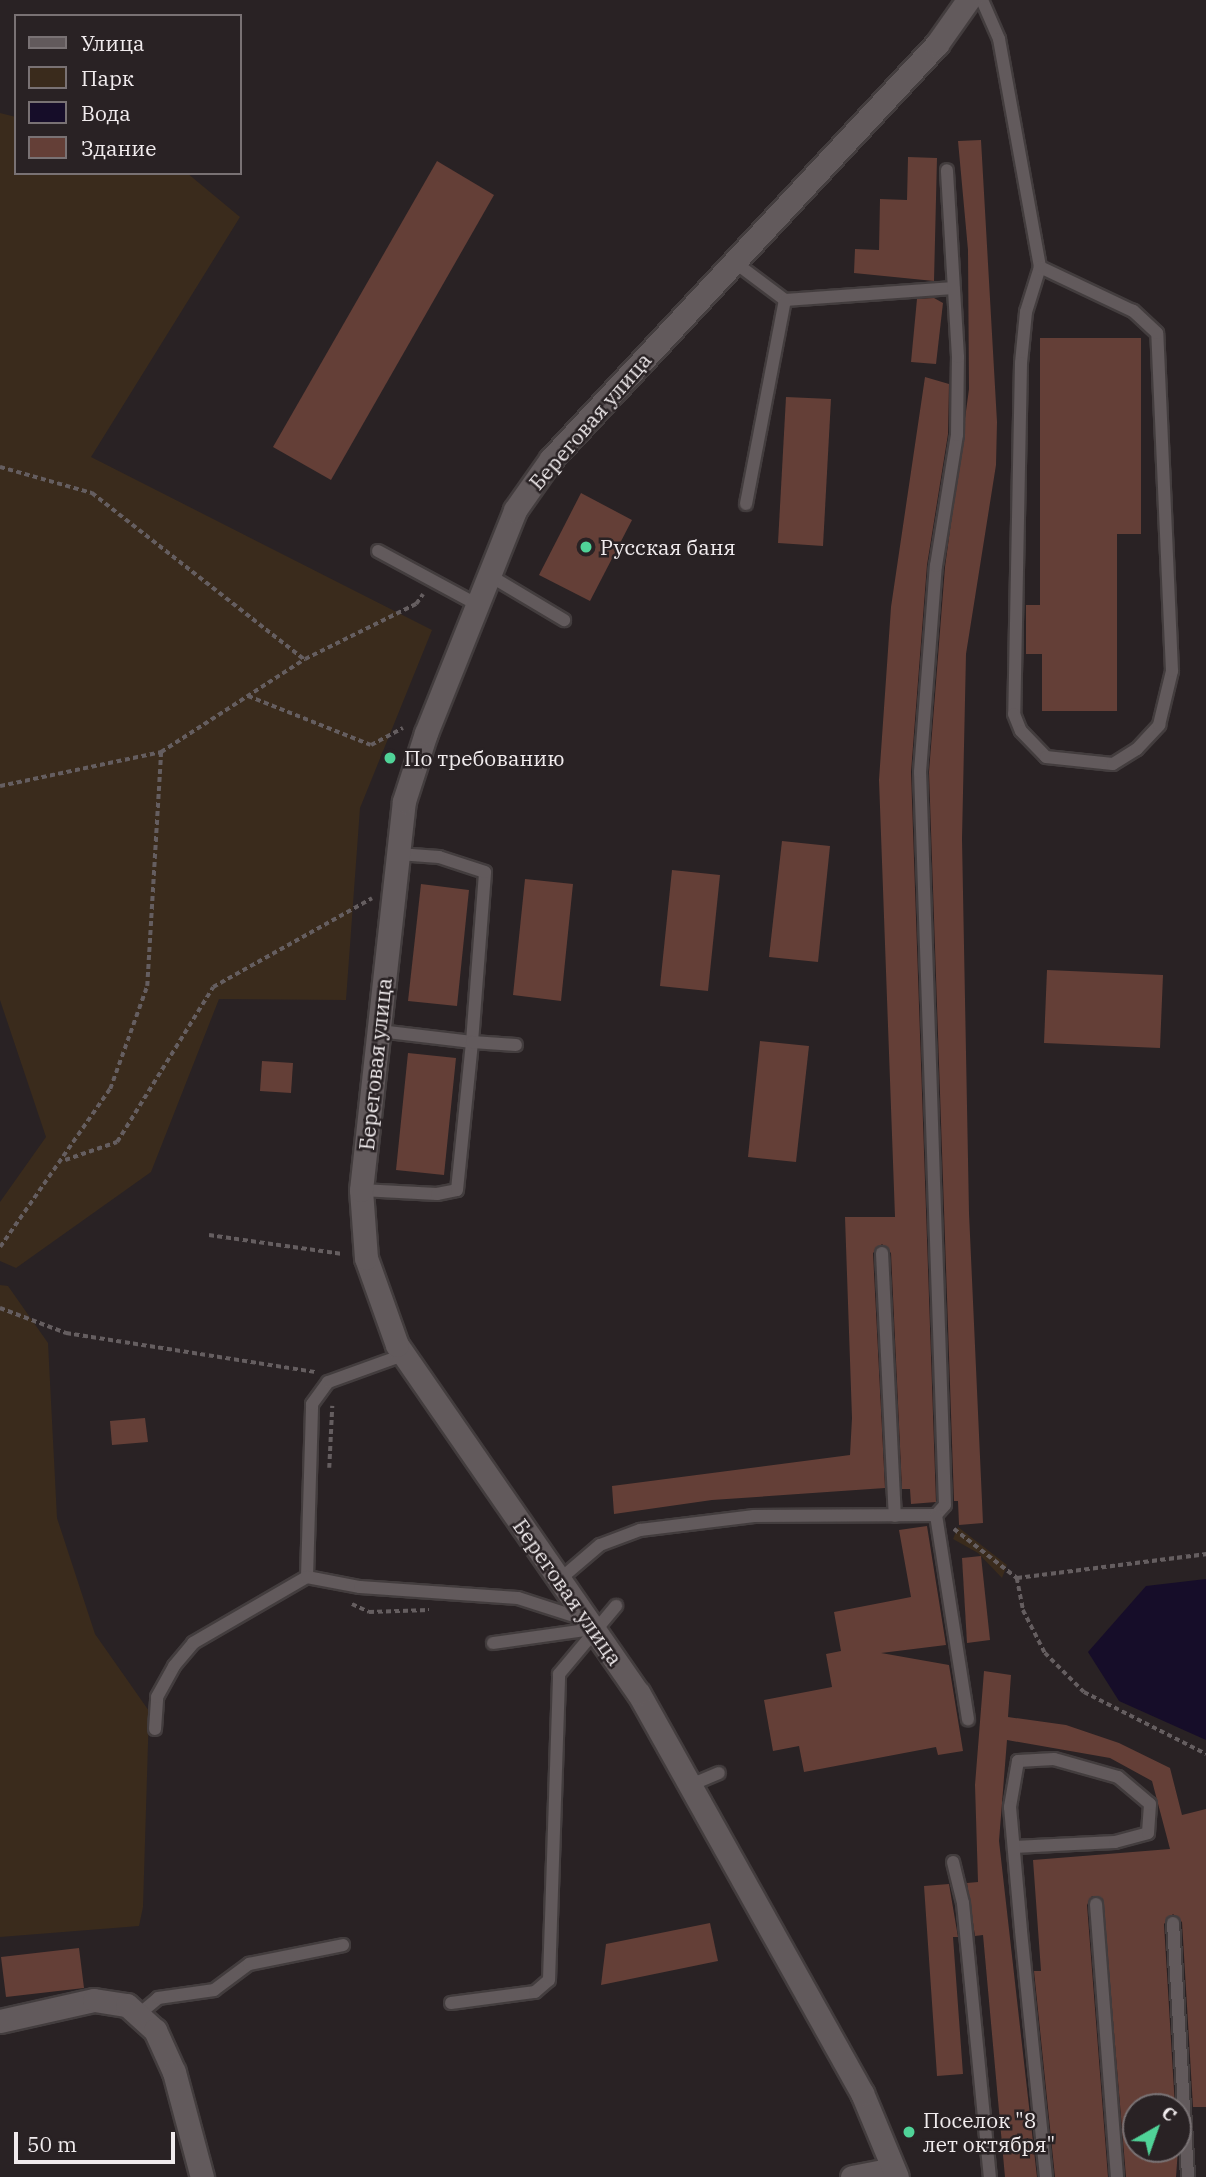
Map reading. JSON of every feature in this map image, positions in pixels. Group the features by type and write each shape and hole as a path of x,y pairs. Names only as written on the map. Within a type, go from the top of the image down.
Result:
{"street":[{"name":"Береговая улица","path":"895,2173 862,2093 693,1784 590,1624 403,1355 366,1258 361,1190 404,801 487,574 515,510 551,459 937,44 968,0"},
{"path":"0,2021 94,2000 127,2005 155,2030 174,2072 202,2177"},
{"path":"852,2177 895,2173"}],"lane":[{"path":"982,0 999,39 1040,267 1026,312 1021,363 1014,713 1021,731 1046,757 1113,764 1137,750 1159,725 1172,671 1157,333 1133,311 1040,267"},
{"path":"559,1580 600,1545 640,1530 754,1516 936,1515 945,1505 920,772 936,566 957,435 954,288 947,170"},
{"path":"733,261 785,300 954,288"},
{"path":"746,504 785,300"},
{"path":"378,551 476,604"},
{"path":"487,574 564,620"},
{"path":"361,1190 437,1194 457,1189 485,872 439,857 398,854"},
{"path":"379,1031 516,1045"},
{"path":"882,1253 895,1516"},
{"path":"307,1577 312,1404 328,1382 403,1355"},
{"path":"936,1515 968,1720"},
{"path":"155,1730 157,1697 174,1666 194,1643 307,1577 329,1582 518,1598 590,1624"},
{"path":"493,1643 590,1624 617,1606"},
{"path":"451,2003 536,1992 549,1980 559,1674 590,1624"},
{"path":"1014,1847 1115,1842 1148,1833 1150,1804 1118,1777 1054,1759 1018,1760 1010,1807 1046,2177"},
{"path":"693,1784 719,1773"},
{"path":"953,1862 964,1916 990,2177"},
{"path":"1096,1904 1117,2177"},
{"path":"1174,1923 1188,2177"},
{"path":"138,2015 158,1998 214,1990 249,1964 343,1945"}],"path":[{"path":"0,467 92,493 305,659"},
{"path":"0,786 161,752 305,659 415,604 433,581"},
{"path":"248,696 371,745 395,735 406,725"},
{"path":"0,1247 63,1161 110,1089 147,986 161,752"},
{"path":"63,1161 117,1142 214,987 395,885"},
{"path":"209,1235 366,1258"},
{"path":"0,1308 66,1334 321,1373 328,1382 333,1415 329,1471"},
{"path":"936,1515 1017,1578 1023,1610 1045,1653 1084,1692 1206,1754"},
{"path":"1017,1578 1206,1554"},
{"path":"329,1582 344,1600 369,1612 443,1610"}],"green space":[{"path":"0,113 14,116 14,175 189,175 240,217 91,457 432,630 360,808 346,1000 219,999 151,1172 16,1268 0,1261 0,1202 46,1137 0,1000"},
{"path":"0,1285 8,1286 48,1343 57,1518 95,1634 149,1711 143,1907 139,1926 0,1937"},
{"path":"958,1527 1007,1565 1002,1578 978,1553 953,1539"}],"water":[{"path":"1206,1579 1206,1740 1119,1701 1088,1652 1146,1586"}],"building":[{"path":"981,140 997,422 996,465 966,654 962,839 969,1213 983,1523 959,1525 958,1501 954,1501 929,772 945,567 969,389 968,250 958,141"},
{"path":"908,157 937,158 934,281 854,273 855,249 879,250 880,199 907,200"},
{"path":"437,161 494,195 331,480 273,447"},
{"path":"934,298 943,303 936,364 911,362 917,299"},
{"path":"1040,338 1141,338 1141,534 1117,534 1117,711 1042,711 1042,654 1026,654 1026,605 1040,605"},
{"path":"925,377 949,384 948,434 927,565 911,772 936,1502 911,1504 910,1489 902,1489 891,1253 882,1244 873,1253 885,1488 712,1500 614,1514 612,1486 850,1455 852,1418 845,1217 895,1217 879,780 891,607"},
{"path":"786,397 831,399 823,546 778,543"},
{"name":"Русская баня","path":"581,493 632,520 590,601 539,575"},
{"path":"782,841 830,846 818,962 769,957"},
{"path":"672,870 720,875 708,991 660,986"},
{"path":"525,879 573,884 561,1001 513,995"},
{"path":"421,884 469,890 457,1006 408,1001"},
{"path":"1047,970 1163,975 1160,1048 1044,1043"},
{"path":"760,1041 809,1046 796,1162 748,1157"},
{"path":"408,1053 456,1058 444,1175 396,1170"},
{"path":"262,1061 293,1063 291,1093 260,1091"},
{"path":"145,1418 148,1442 112,1445 110,1421"},
{"path":"927,1526 946,1645 881,1653 949,1665 963,1751 938,1755 936,1747 804,1772 799,1746 773,1751 764,1700 832,1687 826,1654 841,1651 834,1612 911,1597 899,1530"},
{"path":"981,1556 990,1640 967,1643 962,1558"},
{"path":"984,1671 1011,1675 1008,1717 1066,1725 1119,1743 1170,1768 1182,1815 1206,1809 1206,2107 1193,2107 1182,1922 1173,1914 1164,1924 1174,2093 1122,2093 1122,2129 1103,1899 1092,1896 1087,1905 1108,2177 1055,2177 1034,1971 1041,1971 1033,1860 1170,1849 1152,1781 1110,1758 1007,1740 999,1841 1037,2177 1005,2177 983,1935 975,1936 967,1883 978,1882 975,1785"},
{"path":"949,1884 958,1937 953,1937 963,2074 937,2076 924,1886"},
{"path":"710,1923 718,1961 601,1985 606,1944"},
{"path":"79,1948 84,1988 6,1997 1,1957"},
{"path":"1125,2163 1177,2163 1176,2177 1126,2177"}],"place":[{"name":"Русская баня","path":"586,547"},
{"name":"По требованию","path":"390,758"},
{"name":"Поселок \"8 лет октября\"","path":"909,2132"}]}
